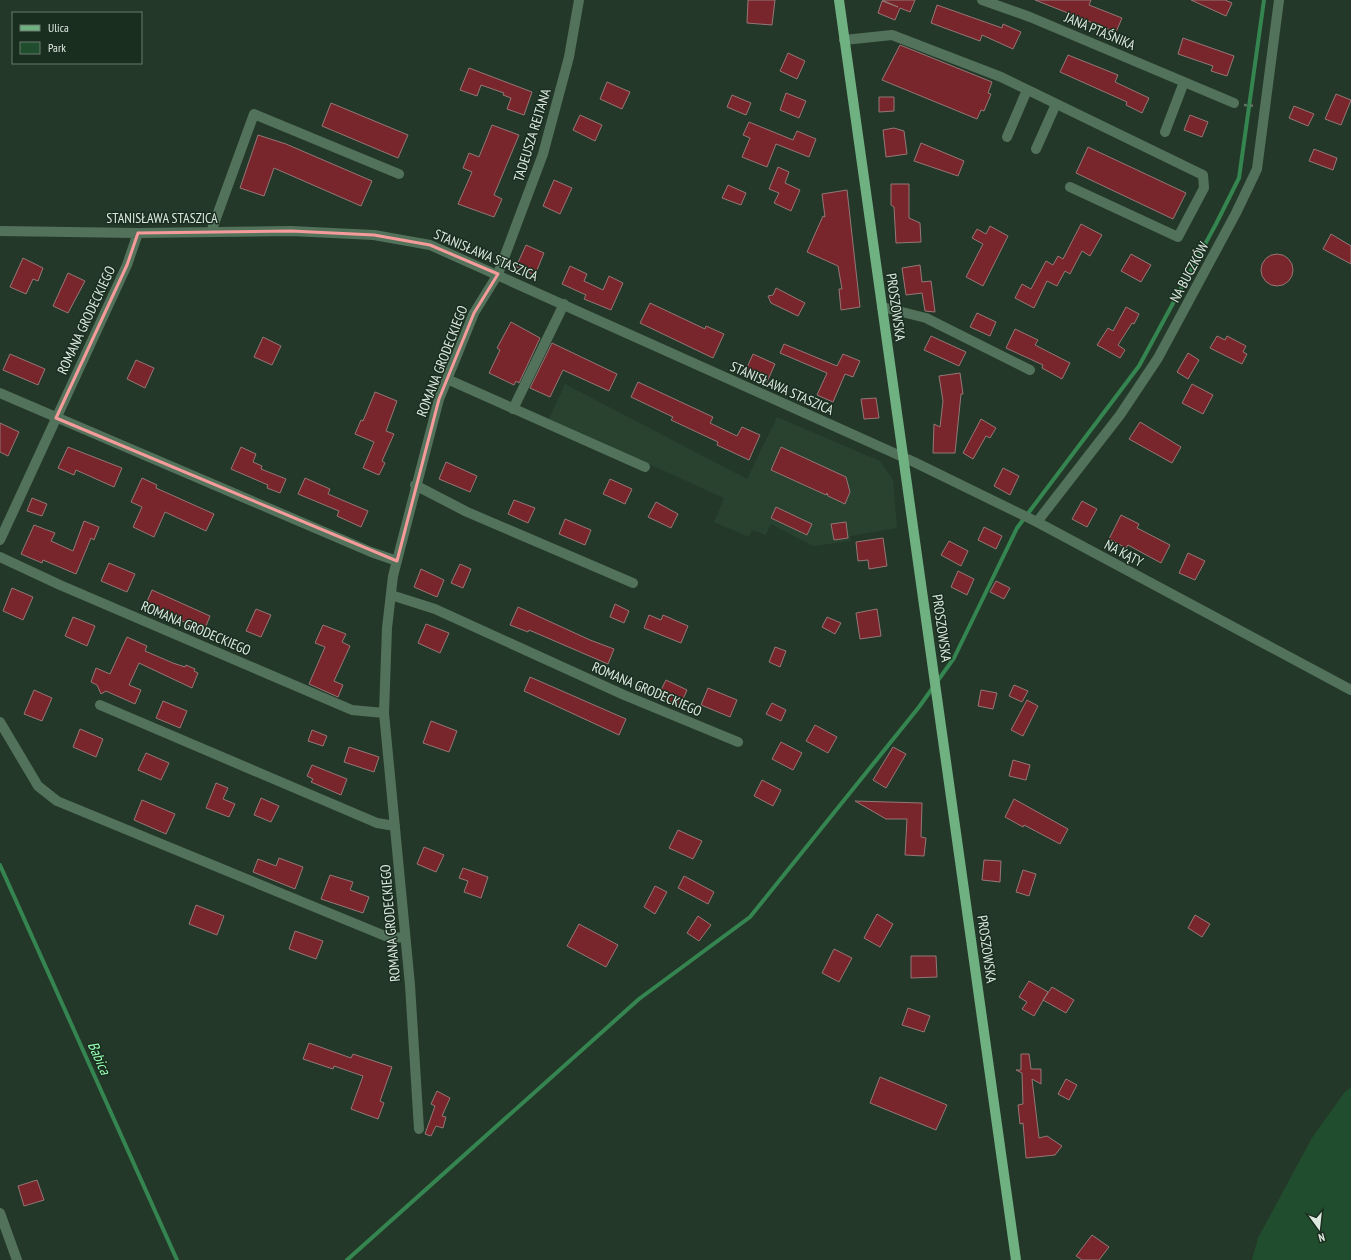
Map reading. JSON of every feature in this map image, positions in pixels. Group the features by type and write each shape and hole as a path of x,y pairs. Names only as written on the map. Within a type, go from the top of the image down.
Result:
{"main road":[{"name":"PROSZOWSKA","path":"839,0 1016,1260"}],"street":[{"name":"TADEUSZA REJTANA","path":"498,274 543,154 569,57 579,0"},
{"name":"JANA PTAŚNIKA","path":"982,0 1030,17 1238,104"},
{"name":"NA BUCZKÓW","path":"1034,520 1120,415 1158,358 1236,213 1257,168 1280,0"},
{"path":"844,40 892,35 1002,77 1203,175 1204,188 1178,237 1070,187"},
{"path":"1165,132 1184,82"},
{"path":"1006,136 1027,90"},
{"path":"1036,149 1056,104"},
{"path":"211,232 254,114 399,174"},
{"name":"STANISŁAWA STASZICA","path":"0,231 138,233 291,231 374,235 430,245 498,274 880,448"},
{"name":"ROMANA GRODECKIEGO","path":"0,540 127,265 138,233"},
{"name":"ROMANA GRODECKIEGO","path":"419,1130 410,985 384,713 387,628 397,561 415,485 439,399 474,313 498,274"},
{"path":"513,409 564,304"},
{"path":"882,307 926,318 1030,370"},
{"path":"447,380 645,467"},
{"path":"0,393 371,552 397,561"},
{"name":"NA KĄTY","path":"880,448 903,457 1034,520 1351,690"},
{"path":"415,485 468,512 633,583"},
{"name":"ROMANA GRODECKIEGO","path":"0,557 60,585 352,710 384,713"},
{"name":"ROMANA GRODECKIEGO","path":"391,595 435,609 624,695 738,742"},
{"path":"100,705 377,823 395,826"},
{"path":"0,722 38,786 57,801 390,938 405,937"},
{"path":"0,1213 18,1260"},
{"path":"0,1243 11,1242"}],"path":[{"path":"1238,104 1256,106"}],"highlighted area":[{"path":"291,231 374,235 430,245 498,274 474,313 439,399 397,561 56,418 127,265 138,233"}],"shaded area":[{"path":"565,384 747,479 777,417 880,461 893,480 897,528 850,536 851,541 813,546 771,524 766,535 752,530 749,537 714,522 724,498 549,419"}],"green space":[{"path":"1351,1087 1351,1260 1252,1260 1258,1238 1312,1138 1344,1093"}],"building":[{"path":"748,0 775,0 772,25 747,23"},
{"path":"882,0 915,0 910,12 900,8 895,20 878,13 882,1 898,7"},
{"path":"1035,0 1091,0 1089,5 1122,18 1116,32"},
{"path":"1191,0 1225,0 1232,3 1226,16"},
{"path":"937,5 1002,28 1003,24 1021,32 1013,49 982,35 980,41 931,23"},
{"path":"1183,38 1234,56 1227,76 1211,71 1213,66 1178,54"},
{"path":"900,45 992,82 988,93 991,94 984,111 981,110 977,119 882,80"},
{"path":"788,53 805,61 797,79 780,71"},
{"path":"1068,55 1118,75 1115,82 1149,98 1142,113 1126,105 1127,102 1060,72"},
{"path":"469,68 532,92 524,115 507,109 511,98 503,95 504,93 481,85 477,96 460,90"},
{"path":"607,82 630,92 622,109 600,99"},
{"path":"786,93 806,101 799,118 780,110"},
{"path":"1336,94 1351,100 1341,125 1325,119"},
{"path":"732,95 751,103 746,115 727,107"},
{"path":"879,97 894,97 894,111 879,112"},
{"path":"331,103 408,135 398,158 322,126"},
{"path":"1294,106 1314,114 1308,126 1289,118"},
{"path":"580,115 602,125 595,141 573,130"},
{"path":"1190,115 1208,122 1202,137 1184,130"},
{"path":"749,122 793,140 797,131 816,139 809,157 776,144 767,167 742,157 750,138 743,135"},
{"path":"492,125 519,135 494,195 502,199 494,217 458,204 472,172 463,168 469,153 479,157"},
{"path":"894,128 904,131 907,154 886,157 883,130"},
{"path":"258,135 286,144 372,181 361,206 274,168 264,196 240,188"},
{"path":"921,143 964,161 958,176 914,161"},
{"path":"1088,147 1186,193 1173,219 1076,173"},
{"path":"1314,149 1337,158 1333,170 1309,161"},
{"path":"778,167 789,172 785,183 800,190 791,211 774,203 779,193 769,189"},
{"path":"554,180 572,188 560,214 543,206"},
{"path":"891,184 909,184 909,218 920,223 921,242 896,243 894,207 891,205"},
{"path":"728,185 746,193 741,205 722,198"},
{"path":"847,190 860,307 841,310 839,289 842,289 838,266 807,252 823,216 825,217 822,194"},
{"path":"1081,224 1102,235 1090,256 1082,251 1070,274 1065,271 1057,286 1047,281 1034,308 1015,298 1022,284 1031,289 1046,261 1053,265 1058,256 1063,259"},
{"path":"990,226 1008,236 983,286 966,277 983,244 972,238 977,229 986,234"},
{"path":"1331,234 1351,246 1351,264 1323,249"},
{"path":"526,245 544,253 535,275 516,267"},
{"path":"1131,254 1151,265 1141,282 1121,271"},
{"path":"1274,254 1280,254 1290,261 1293,270 1292,276 1286,283 1280,286 1274,286 1264,279 1261,273 1261,267 1268,257"},
{"path":"23,258 43,268 38,281 33,279 26,294 10,287"},
{"path":"920,265 922,282 931,281 935,312 925,311 922,293 906,295 902,268"},
{"path":"570,266 587,274 584,281 603,290 609,276 623,283 611,310 584,299 586,295 562,284"},
{"path":"68,273 85,281 68,313 53,306"},
{"path":"776,288 805,303 798,316 771,303 768,296 773,295"},
{"path":"650,303 705,329 706,326 724,334 713,358 640,323"},
{"path":"1126,307 1139,314 1134,324 1132,323 1118,345 1125,350 1120,358 1097,345 1108,328 1113,331"},
{"path":"977,313 996,322 990,336 970,327"},
{"path":"511,322 540,338 519,383 516,381 514,385 489,373 500,350 497,348"},
{"path":"1015,329 1038,340 1035,345 1070,363 1062,379 1042,368 1043,365 1006,348"},
{"path":"931,336 966,352 959,366 924,350"},
{"path":"1217,336 1225,340 1227,336 1246,346 1243,352 1247,354 1242,364 1210,348"},
{"path":"263,337 281,346 272,365 254,357"},
{"path":"552,343 617,374 609,391 563,370 550,397 530,388"},
{"path":"784,344 837,366 843,354 860,361 853,377 845,374 833,402 817,395 827,373 780,353"},
{"path":"1188,353 1199,360 1188,379 1177,372"},
{"path":"10,354 45,369 38,385 3,370"},
{"path":"753,354 775,364 767,382 745,372"},
{"path":"136,360 154,368 145,388 127,379"},
{"path":"960,373 963,394 961,394 955,453 933,453 934,424 940,427 943,401 939,376"},
{"path":"638,382 713,417 710,423 737,436 742,427 760,435 749,460 717,445 718,442 671,420 673,417 631,397"},
{"path":"1192,384 1213,395 1203,414 1182,403"},
{"path":"375,392 397,401 386,431 394,434 382,461 385,463 379,475 363,468 374,442 355,434 361,420 363,421"},
{"path":"876,398 879,418 864,419 861,399"},
{"path":"981,419 996,428 990,438 986,436 973,459 963,453"},
{"path":"1140,422 1181,447 1172,463 1129,439"},
{"path":"0,423 19,432 8,456 0,452"},
{"path":"68,447 122,468 114,487 76,470 74,475 58,468"},
{"path":"241,447 256,454 253,462 262,466 261,469 286,479 280,493 267,488 268,485 231,469"},
{"path":"781,447 846,477 850,492 845,504 828,496 827,493 826,495 771,470"},
{"path":"446,462 477,476 470,492 439,479"},
{"path":"1003,468 1019,476 1010,495 994,486"},
{"path":"142,478 157,485 156,488 214,514 206,531 165,512 154,537 133,527 142,507 131,502"},
{"path":"305,478 330,489 328,494 368,511 361,527 337,516 339,511 298,494"},
{"path":"610,479 632,489 625,504 603,494"},
{"path":"32,498 47,504 42,516 27,511"},
{"path":"514,500 535,508 528,523 508,514"},
{"path":"1082,501 1097,509 1087,527 1072,519"},
{"path":"656,502 678,514 671,528 648,517"},
{"path":"776,507 812,524 807,535 771,518"},
{"path":"1121,515 1139,524 1137,528 1170,545 1161,563 1128,545 1126,548 1109,539"},
{"path":"565,519 591,530 585,545 559,534"},
{"path":"84,521 99,527 94,540 91,538 76,574 43,560 42,563 21,554 34,525 55,533 51,541 73,551"},
{"path":"846,522 848,538 834,540 831,524"},
{"path":"984,527 1002,536 996,549 978,540"},
{"path":"883,538 887,566 869,569 868,560 858,561 856,542"},
{"path":"949,541 968,551 961,566 941,555"},
{"path":"1188,553 1205,561 1195,580 1179,573"},
{"path":"109,563 135,574 127,592 101,581"},
{"path":"460,564 471,569 463,588 451,583"},
{"path":"421,569 444,580 437,597 414,587"},
{"path":"958,571 974,579 967,595 951,587"},
{"path":"996,581 1010,588 1004,599 990,592"},
{"path":"12,588 33,597 23,620 3,611"},
{"path":"152,590 210,616 204,631 146,604"},
{"path":"615,604 629,611 624,623 610,617"},
{"path":"518,607 590,640 614,649 608,664 529,630 528,632 510,625"},
{"path":"256,609 271,615 261,637 246,631"},
{"path":"877,609 881,636 860,639 856,613"},
{"path":"649,615 661,620 663,615 688,626 681,643 644,628"},
{"path":"73,617 95,626 87,646 65,636"},
{"path":"827,617 841,623 835,634 822,627"},
{"path":"426,624 449,633 440,653 418,643"},
{"path":"323,625 346,634 342,642 350,646 334,681 343,685 338,697 309,684 325,647 315,643"},
{"path":"127,637 147,646 145,651 173,663 185,667 186,665 195,669 194,671 198,673 192,688 139,663 129,685 141,690 135,704 106,691 101,694 97,685 91,682 96,668 110,674"},
{"path":"775,647 786,651 780,667 769,662"},
{"path":"530,677 626,719 619,735 524,691"},
{"path":"666,680 687,690 680,706 658,696"},
{"path":"1014,685 1028,691 1022,702 1009,696"},
{"path":"708,688 737,700 730,717 701,705"},
{"path":"34,690 52,698 42,721 24,714"},
{"path":"981,690 997,693 993,709 978,706"},
{"path":"1027,700 1038,706 1023,736 1011,730"},
{"path":"163,701 187,711 180,728 156,718"},
{"path":"772,703 786,710 781,721 766,714"},
{"path":"431,721 457,731 449,752 423,743"},
{"path":"815,725 837,737 828,753 806,741"},
{"path":"80,729 103,739 96,757 73,747"},
{"path":"312,730 327,736 323,746 308,741"},
{"path":"781,742 802,753 793,770 772,759"},
{"path":"349,747 379,757 374,772 344,762"},
{"path":"893,747 906,754 886,788 873,780"},
{"path":"146,753 169,763 161,780 138,770"},
{"path":"1013,760 1030,765 1026,780 1009,776"},
{"path":"312,765 347,779 341,795 311,782 313,779 307,776"},
{"path":"762,780 781,790 773,806 754,796"},
{"path":"216,783 228,788 223,799 235,804 229,817 206,808"},
{"path":"261,798 279,806 271,822 254,815"},
{"path":"1014,799 1068,829 1060,844 1005,817"},
{"path":"142,800 175,814 166,834 134,820"},
{"path":"855,801 922,803 921,837 926,838 924,856 905,855 907,819 886,819"},
{"path":"678,830 702,841 693,859 669,848"},
{"path":"424,847 444,855 436,872 417,864"},
{"path":"279,858 303,867 295,889 253,872 258,859 276,866"},
{"path":"984,860 1001,861 1000,882 982,880"},
{"path":"463,868 488,877 481,898 464,892 468,881 459,878"},
{"path":"1023,870 1036,874 1029,896 1016,892"},
{"path":"330,875 353,882 350,890 369,897 363,913 321,899"},
{"path":"684,876 714,892 708,904 678,888"},
{"path":"655,886 667,892 655,914 644,907"},
{"path":"196,905 224,916 217,935 189,924"},
{"path":"877,914 893,924 880,947 864,938"},
{"path":"1195,915 1210,924 1202,937 1188,928"},
{"path":"698,916 711,925 699,941 687,933"},
{"path":"579,924 618,945 606,967 567,946"},
{"path":"295,931 323,941 316,959 289,949"},
{"path":"834,949 852,958 839,982 822,973"},
{"path":"911,956 936,956 937,977 911,978"},
{"path":"1029,981 1048,992 1034,1016 1022,1009 1027,1002 1019,997"},
{"path":"1052,987 1074,1000 1066,1013 1043,1000"},
{"path":"908,1008 930,1016 924,1032 902,1025"},
{"path":"309,1043 351,1058 353,1054 392,1067 380,1101 384,1103 378,1119 351,1109 363,1076 334,1066 333,1069 303,1059"},
{"path":"1021,1054 1029,1054 1031,1069 1041,1069 1041,1084 1032,1079 1039,1138 1047,1136 1062,1146 1055,1155 1026,1158 1023,1123 1020,1124 1018,1105 1023,1104 1022,1073 1016,1070 1021,1070"},
{"path":"880,1077 947,1105 936,1130 870,1103"},
{"path":"1066,1079 1077,1085 1069,1100 1058,1094"},
{"path":"437,1091 450,1098 442,1116 446,1117 443,1128 436,1126 431,1136 425,1134 435,1106 431,1104"},
{"path":"37,1180 44,1200 24,1206 18,1186"},
{"path":"1092,1235 1109,1247 1099,1260 1082,1260 1076,1256"}],"waterway":[{"path":"347,1260 639,999 750,917 919,707 954,658 1017,528 1139,366 1216,224 1239,178 1264,0"},
{"name":"Babica","path":"0,865 177,1260"}]}
